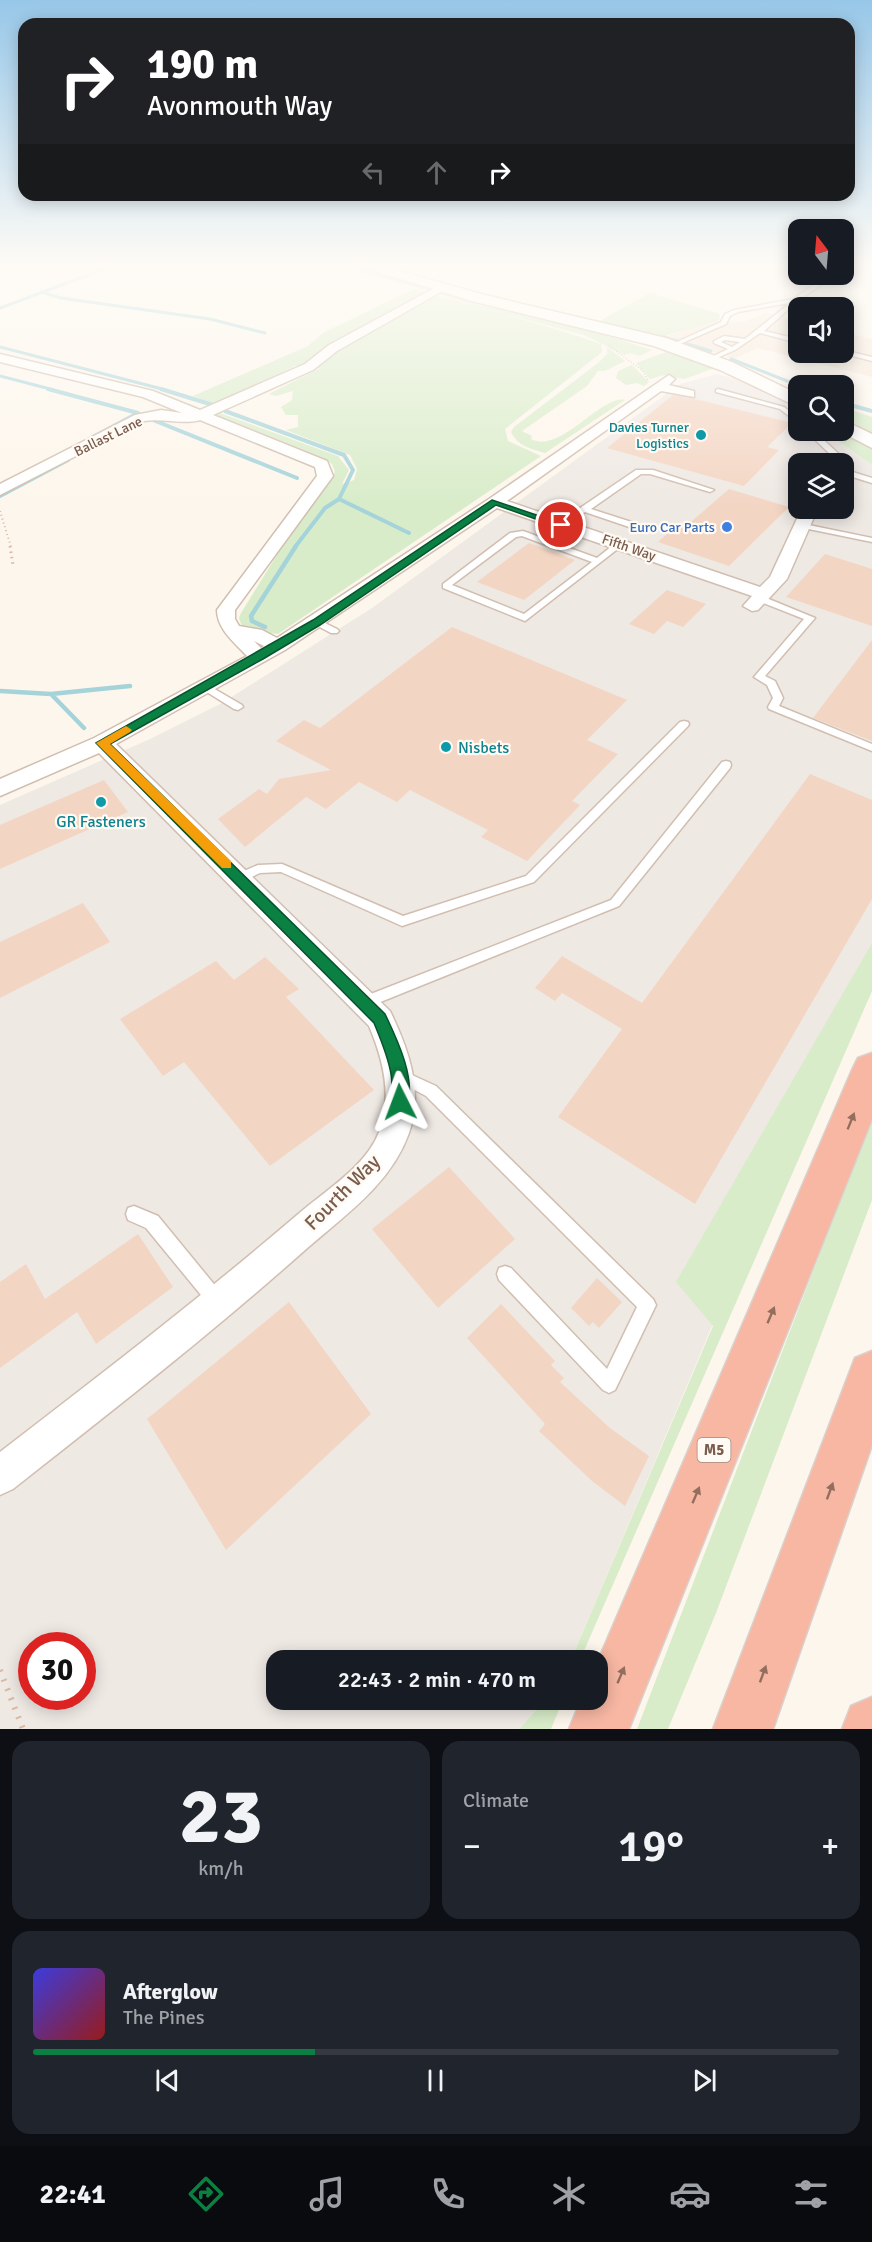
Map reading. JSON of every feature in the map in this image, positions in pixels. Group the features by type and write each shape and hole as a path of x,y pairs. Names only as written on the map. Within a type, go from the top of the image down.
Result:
{"highway":[{"name":"M5","path":"599,1729 872,1070"},
{"path":"743,1729 872,1376"}],"street":[{"name":"Ballast Lane","path":"0,490 141,418 161,414 192,418 309,367 335,347"},
{"path":"681,347 710,359 788,405"},
{"path":"0,358 148,394 322,464 325,476 226,610 226,619 260,657"},
{"path":"0,788 102,743 260,657 495,502 664,383 689,394"},
{"path":"854,432 872,442"},
{"name":"Fifth Way","path":"495,502 620,544 757,600"},
{"path":"757,600 778,579 805,519"},
{"path":"234,630 255,634 278,646"},
{"name":"Fourth Way","path":"0,1476 218,1304 361,1179 381,1156 394,1133 400,1102 400,1076 393,1049 380,1019 102,743"}],"lane":[{"path":"727,347 732,349"},
{"path":"710,359 735,347"},
{"path":"854,355 872,359"},
{"path":"718,391 788,409"},
{"path":"820,441 833,453"},
{"path":"561,525 642,471 710,490"},
{"path":"854,475 872,481"},
{"path":"584,509 644,530"},
{"path":"802,525 872,540"},
{"path":"597,561 523,533 513,536 446,586 525,618 620,544"},
{"path":"757,600 810,618 759,677 771,683 778,698 773,707 872,748"},
{"path":"316,622 334,631"},
{"path":"206,687 238,707"},
{"path":"239,878 258,869 282,868 402,921 530,879 684,724"},
{"path":"363,1003 615,903 726,765"},
{"path":"400,1076 431,1091 647,1305 609,1384 505,1274"},
{"path":"134,1214 152,1222 218,1304"}],"path":[{"path":"0,510 9,536 13,565"},
{"path":"0,1670 23,1729"}],"shaded area":[{"path":"699,347 788,347 788,356 757,348 734,359"},
{"path":"854,347 872,347 872,377 816,363 854,363"},
{"path":"717,374 736,379 788,403 788,441 838,441 872,465 872,947 575,1650 266,1650 266,1710 536,1710 519,1729 0,1729 0,805 150,739 222,703 372,608 680,384"}],"green space":[{"path":"306,347 601,347 602,352 505,429 508,441 541,456 278,634 259,632 249,626 246,628 241,624 239,618 285,542 335,472 332,464 324,459 209,413 225,409 220,413 338,456 349,470 342,484 354,480 357,469 350,455 286,430 298,427 298,415 286,415 281,407 292,400 293,391 276,396 269,394 320,368 295,366 217,405 193,396"},
{"path":"607,347 641,347 652,350 640,356 631,353 624,355"},
{"path":"607,347 625,361 605,371 598,371 587,386 522,431 532,436 531,439 542,442 555,439 605,406 625,400 545,453 517,441 511,432 514,427 598,363 607,354"},
{"path":"669,351 718,367 684,379 664,375 650,379 636,363"},
{"path":"632,365 649,382 644,386 637,383 626,385 616,378 618,371"},
{"path":"854,411 872,417 872,434 854,423"},
{"path":"854,436 872,446 872,465 838,441 854,441"},
{"path":"872,943 872,991 584,1650 575,1650 713,1326 676,1282"},
{"path":"872,1118 872,1200 716,1613 668,1729 637,1729"},
{"path":"536,1710 559,1710 551,1729 519,1729"}],"building":[{"name":"Davies Turner Logistics","path":"673,395 788,422 788,427 767,447 779,450 744,486 607,448"},
{"name":"Euro Car Parts","path":"729,489 788,507 729,566 658,542 676,526 684,528"},
{"path":"529,543 575,560 524,600 477,582"},
{"path":"825,554 872,569 872,626 786,597"},
{"path":"667,590 706,604 683,627 667,621 654,634 629,624"},
{"name":"Nisbets","path":"452,627 627,700 587,740 618,754 572,801 580,805 527,861 481,837 488,830 410,790 397,802 359,782 326,809 306,797 245,847 218,819 259,789 267,794 279,779 331,770 276,741 304,720 320,728"},
{"path":"872,640 872,741 813,718"},
{"path":"810,774 872,800 872,899 695,1204 558,1117 622,1029 562,993 555,1001 535,988 562,956 642,1003"},
{"path":"104,780 128,812 0,869 0,825"},
{"path":"83,903 110,942 0,998 0,942"},
{"path":"265,957 299,989 286,997 374,1090 270,1166 184,1062 163,1076 120,1019 216,961 234,980"},
{"path":"449,1167 515,1239 438,1308 372,1229"},
{"path":"138,1234 173,1287 96,1344 77,1312 0,1368 0,1282 26,1264 45,1299"},
{"path":"597,1278 622,1302 599,1328 593,1322 589,1326 571,1308"},
{"path":"289,1302 371,1414 226,1550 147,1419"},
{"path":"501,1304 555,1361 551,1365 564,1378 560,1382 610,1428 649,1456 625,1506 592,1481 539,1431 545,1424 467,1338"}],"waterway":[{"path":"0,347 166,390"},
{"path":"697,347 711,351"},
{"path":"731,359 788,381"},
{"path":"0,376 54,390"},
{"path":"48,389 138,413 91,438"},
{"path":"161,389 213,405"},
{"path":"854,406 872,411"},
{"path":"225,411 344,455 353,470 339,499"},
{"path":"147,420 153,420 297,478"},
{"path":"0,496 68,460"},
{"path":"295,547 325,508 339,499"},
{"path":"339,499 409,533"},
{"path":"265,627 252,621 251,616 296,546"},
{"path":"51,694 130,686"},
{"path":"0,691 51,694"},
{"path":"51,694 84,728"}],"slow traffic":[{"path":"126,730 102,743 226,865"}],"place":[{"name":"Davies Turner Logistics","path":"701,435"},
{"name":"Euro Car Parts","path":"727,527"},
{"name":"Nisbets","path":"446,747"},
{"name":"GR Fasteners","path":"101,802"}],"route":[{"path":"400,1102 400,1076 393,1049 380,1019 102,743 260,657 495,502 561,525"}]}
